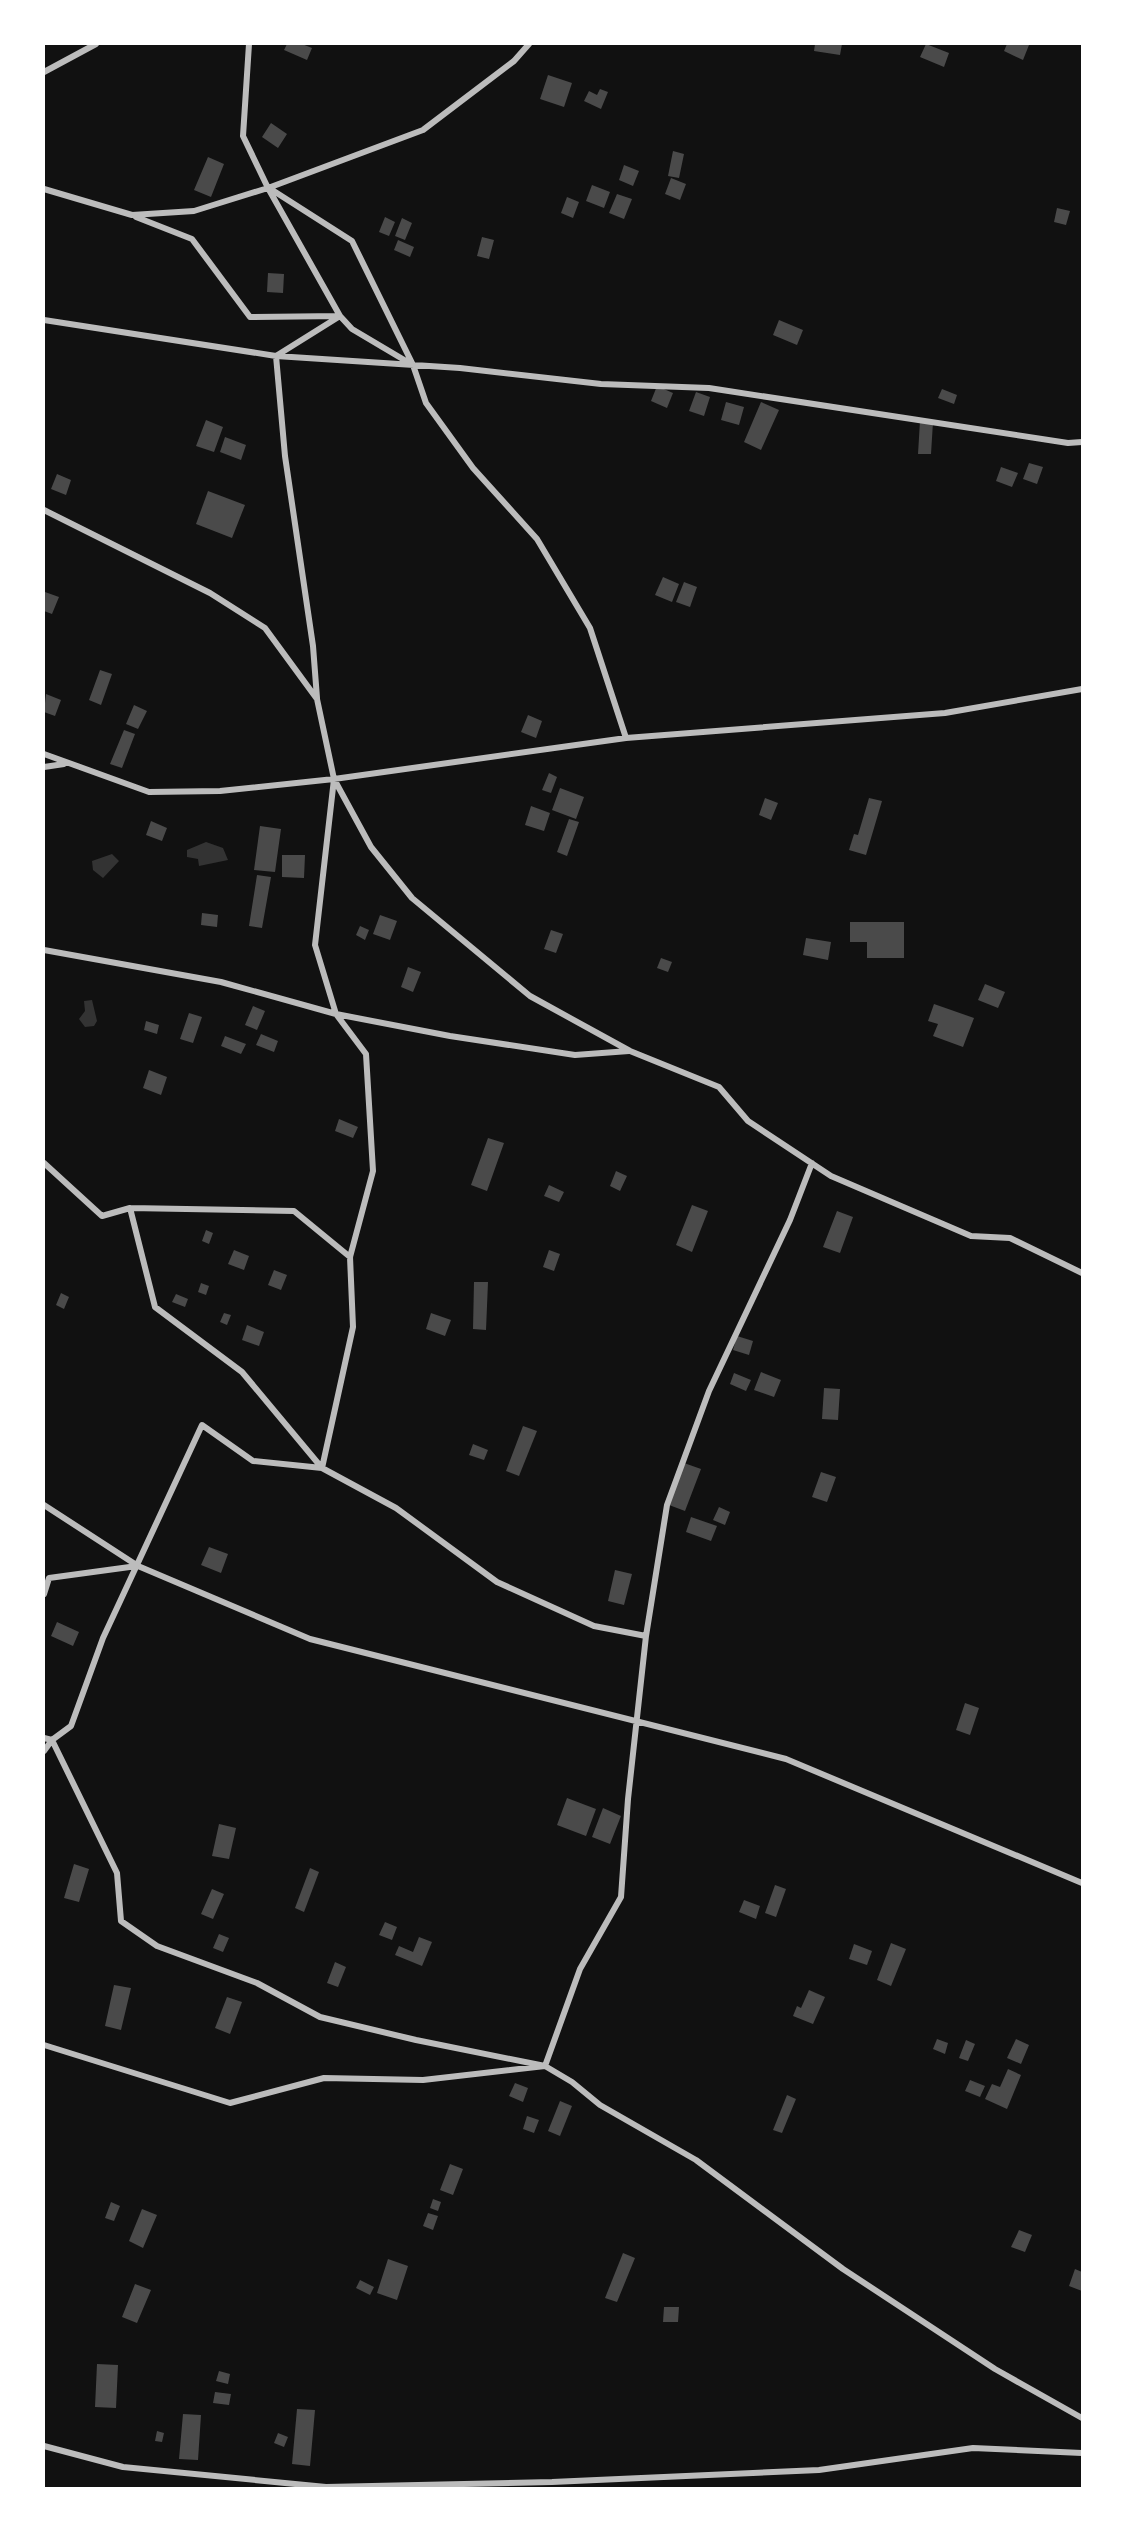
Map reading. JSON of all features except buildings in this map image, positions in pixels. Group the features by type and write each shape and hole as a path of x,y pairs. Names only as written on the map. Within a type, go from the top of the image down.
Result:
{"street":[{"path":"44,72 96,44"},
{"path":"249,44 243,136 268,188 340,316 352,330 412,365"},
{"path":"132,215 194,211 268,188 423,130 514,61 529,44"},
{"path":"268,188 352,241 412,365 426,403 473,468 537,539 590,628 626,738"},
{"path":"44,189 132,215 192,239 250,317 340,316"},
{"path":"276,356 340,316"},
{"path":"44,320 276,356 459,368 601,384 709,387 1068,443 1083,442"},
{"path":"276,356 285,456 313,646 317,699 333,779 315,945 336,1014 366,1054 373,1171 350,1257 353,1327 322,1468"},
{"path":"44,510 210,593 265,628 317,699"},
{"path":"44,754 66,764 149,792 220,791 333,779 626,738 945,713 1083,689"},
{"path":"44,767 66,764"},
{"path":"333,779 371,847 412,898 530,996 630,1051 719,1087 748,1121 831,1176 971,1236 1010,1238 1083,1273"},
{"path":"44,950 221,982 336,1014 450,1036 575,1054 630,1051"},
{"path":"44,1163 102,1216 130,1208 294,1211 350,1257"},
{"path":"545,2066 580,1969 621,1897 646,1636 667,1505 710,1391 790,1220 812,1163"},
{"path":"130,1208 155,1307 242,1372 322,1468 396,1508 497,1582 594,1626 646,1636"},
{"path":"44,1751 52,1740 71,1725 103,1638 202,1425 253,1461 322,1468"},
{"path":"44,1505 138,1566 310,1639 786,1759 1083,1883"},
{"path":"44,1594 49,1578 138,1566"},
{"path":"44,1738 52,1740 117,1873 121,1920 157,1946 257,1983 320,2017 416,2040 545,2066 572,2082 600,2105 696,2160 843,2269 985,2362 1083,2418"},
{"path":"44,2045 230,2103 324,2078 423,2080 545,2066"},
{"path":"44,2446 123,2467 326,2487 552,2482 819,2470 973,2448 1083,2453"}],"shaded area":[{"path":"206,842 223,848 228,860 199,866 198,859 187,857 187,850"},
{"path":"112,854 119,861 103,878 93,870 92,861"},
{"path":"92,1000 97,1021 94,1026 85,1027 79,1019 85,1011 84,1001"}]}
